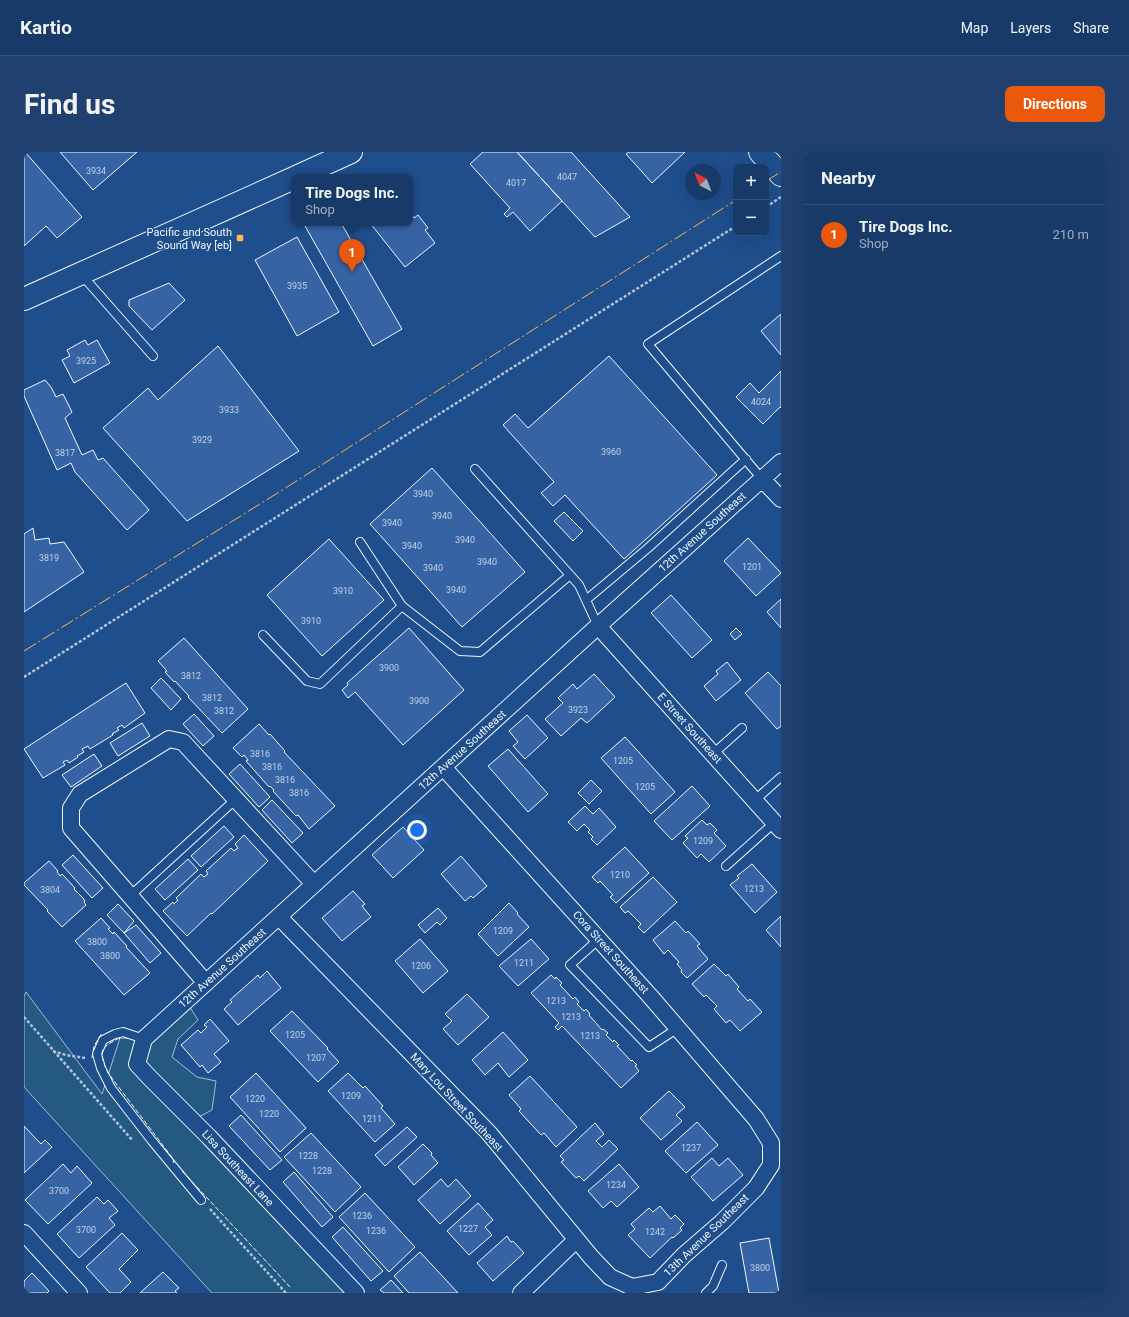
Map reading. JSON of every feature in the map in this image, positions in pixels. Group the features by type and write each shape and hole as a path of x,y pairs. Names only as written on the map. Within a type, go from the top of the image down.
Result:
{"main road":[{"path":"304,174 351,152"},
{"path":"760,152 781,175"},
{"path":"24,299 291,180"}],"street":[{"name":"12th Avenue Southeast","path":"144,1039 598,626 781,462"},
{"path":"762,478 781,499"},
{"name":"E Street Southeast","path":"598,626 778,826"},
{"path":"206,983 71,828 71,808 80,794 169,739 184,742 314,884"},
{"name":"Cora Street Southeast","path":"443,767 678,1028 756,1119 772,1143"},
{"name":"Mary Lou Street Southeast","path":"278,917 489,1133 576,1240 610,1277 632,1287"},
{"name":"Lisa Southeast Lane","path":"144,1039 137,1064 148,1077 209,1137 356,1293"},
{"name":"13th Avenue Southeast","path":"632,1287 658,1282 684,1255 722,1222 756,1188 771,1165 772,1143"},
{"path":"24,1234 79,1293"},
{"path":"521,1293 576,1240"}],"lane":[{"path":"762,478 648,344 781,256"},
{"path":"80,274 153,356"},
{"path":"586,600 648,548 746,459"},
{"path":"475,469 579,585 598,626"},
{"path":"360,542 402,606 460,651 480,652 570,575"},
{"path":"263,635 307,681 320,684 402,606"},
{"path":"713,754 742,728"},
{"path":"754,800 781,777"},
{"path":"130,896 236,799"},
{"path":"726,866 778,826"},
{"path":"599,939 570,965 649,1047 678,1028"},
{"path":"144,1039 123,1032 114,1034 103,1040 97,1054 99,1060 111,1088 152,1141 201,1200"},
{"path":"706,1293 713,1286 722,1265"}],"path":[{"path":"769,205 781,197"},
{"path":"24,677 733,228"},
{"path":"52,1050 92,1060 99,1060"}],"shaded area":[{"path":"26,992 102,1094 120,1038 144,1039 186,1001 198,1020 178,1039 172,1057 197,1077 216,1081 212,1110 193,1120 356,1293 212,1293 24,1087 24,996"}],"building":[{"path":"24,152 82,217 57,238 46,226 24,246"},
{"path":"60,152 137,152 93,190"},
{"path":"483,152 517,152 562,201 530,231 513,212 507,217 504,214 510,208 470,164"},
{"path":"517,152 571,152 630,217 595,237"},
{"path":"629,152 685,152 652,183 626,154"},
{"path":"418,215 428,228 425,230 435,243 405,267 372,226 413,226 413,216 414,218"},
{"path":"305,226 343,226 402,329 373,346"},
{"path":"297,237 339,312 297,336 255,260"},
{"path":"169,283 185,300 152,330 129,306 129,300"},
{"path":"781,314 781,355 761,331"},
{"path":"85,340 88,345 97,340 110,363 74,383 62,360 70,356 67,350"},
{"path":"218,346 299,451 187,521 103,428 148,388 158,400"},
{"path":"609,356 717,475 624,559 565,495 553,506 541,493 554,482 503,425 515,414 528,428"},
{"path":"781,371 781,408 780,407 763,424 736,397 750,383 759,393"},
{"path":"45,380 51,387 56,397 63,394 72,412 65,418 82,455 93,450 98,460 103,458 149,510 127,530 75,472 71,463 57,470 24,396 24,390"},
{"path":"432,468 525,572 462,627 370,524"},
{"path":"564,512 583,531 573,541 554,521"},
{"path":"33,528 35,540 49,538 50,544 64,542 84,572 24,612 24,534"},
{"path":"748,538 781,573 756,596 724,561"},
{"path":"329,539 384,600 322,656 267,595"},
{"path":"671,595 712,640 692,658 651,613"},
{"path":"781,599 781,628 767,612"},
{"path":"409,628 464,690 403,745 355,692 348,698 342,690 348,685 347,683"},
{"path":"736,628 742,634 735,640 730,634"},
{"path":"184,638 248,709 222,733 165,672 167,671 158,661"},
{"path":"727,662 741,680 716,701 704,686 718,674 716,671"},
{"path":"768,672 781,686 781,726 777,729 745,693"},
{"path":"594,674 615,697 587,723 581,718 561,736 545,719 563,703 558,698 573,684 577,689"},
{"path":"161,678 181,699 171,710 151,688"},
{"path":"126,683 145,713 124,728 122,725 117,728 119,730 112,734 113,735 90,749 88,746 82,749 84,752 77,756 78,757 69,763 67,760 63,762 65,765 43,778 24,749"},
{"path":"194,714 214,736 203,746 183,724"},
{"path":"527,715 548,738 525,759 513,746 518,742 509,731"},
{"path":"142,723 150,736 118,756 110,743"},
{"path":"259,724 269,735 270,734 285,751 284,752 335,806 309,829 298,815 296,816 273,791 274,790 270,786 269,787 246,761 248,760 244,755 242,757 233,748"},
{"path":"625,737 675,792 651,814 601,758"},
{"path":"508,749 548,794 528,812 488,766"},
{"path":"94,754 102,766 71,787 62,775"},
{"path":"240,764 270,797 259,807 229,774"},
{"path":"591,780 602,791 589,804 578,793"},
{"path":"692,786 710,806 672,840 654,821"},
{"path":"272,800 303,833 292,843 262,810"},
{"path":"585,806 593,814 599,808 616,827 597,845 591,839 593,837 588,832 590,830 584,824 577,831 568,822"},
{"path":"702,820 707,825 710,823 717,830 714,833 726,846 709,862 701,854 697,858 683,843 688,838 685,836"},
{"path":"224,826 234,837 201,867 191,856"},
{"path":"403,827 424,850 393,878 372,855"},
{"path":"244,835 268,861 187,936 163,911 173,902 174,904 178,900 176,898 201,874 204,877 208,874 206,871 231,848 234,851 238,848 235,844"},
{"path":"625,847 649,873 616,903 610,897 613,895 600,881 598,883 592,877"},
{"path":"73,855 103,888 92,898 62,865"},
{"path":"461,856 487,886 473,898 471,896 465,901 441,874"},
{"path":"188,859 198,870 165,900 155,889"},
{"path":"49,861 58,871 57,872 60,876 62,874 75,888 74,889 83,898 86,905 62,927 24,885 24,883"},
{"path":"752,864 777,892 755,913 730,885 739,878 737,876"},
{"path":"653,877 677,902 644,933 638,927 641,924 628,911 625,913 620,907"},
{"path":"353,891 365,904 362,906 371,917 342,941 322,918"},
{"path":"509,903 529,927 498,956 478,934"},
{"path":"118,904 134,921 124,933 107,915"},
{"path":"438,908 447,918 440,925 437,922 425,933 418,925"},
{"path":"781,916 781,947 766,930"},
{"path":"101,918 110,928 108,929 113,934 114,932 150,973 124,995 75,941"},
{"path":"675,921 686,933 688,931 700,944 697,946 708,959 687,978 681,972 682,970 677,964 679,962 668,950 664,954 653,940"},
{"path":"136,925 161,953 150,963 124,933"},
{"path":"420,939 448,971 423,993 395,961"},
{"path":"531,939 549,959 518,986 499,966"},
{"path":"714,964 726,976 728,974 739,987 737,989 748,1001 750,999 762,1012 740,1031 730,1020 726,1023 714,1009 717,1006 706,995 704,997 692,984"},
{"path":"267,971 281,988 238,1025 224,1009 232,1002 230,1000 258,975 260,978"},
{"path":"551,975 555,979 556,977 562,983 560,985 573,999 575,997 579,1002 577,1004 584,1011 586,1009 590,1014 589,1015 602,1030 603,1029 608,1033 606,1035 613,1042 614,1040 619,1045 617,1046 631,1061 632,1060 637,1065 635,1066 639,1071 621,1088 562,1026 558,1030 555,1027 559,1023 531,993"},
{"path":"467,994 489,1017 458,1045 443,1029 452,1021 445,1014"},
{"path":"292,1011 328,1048 327,1049 339,1062 318,1082 270,1031"},
{"path":"210,1019 229,1041 214,1054 221,1062 208,1073 202,1065 200,1067 181,1045 198,1030 201,1033 207,1027 204,1025"},
{"path":"503,1032 528,1060 509,1077 498,1063 485,1075 472,1060"},
{"path":"256,1073 306,1128 280,1152 230,1097"},
{"path":"348,1073 363,1088 365,1086 383,1106 381,1108 395,1124 375,1142 328,1091"},
{"path":"530,1076 577,1127 556,1147 544,1133 541,1135 519,1111 521,1109 509,1095"},
{"path":"669,1091 685,1107 676,1115 682,1121 661,1140 640,1118"},
{"path":"241,1115 282,1160 270,1170 229,1126"},
{"path":"697,1122 718,1145 686,1173 665,1151"},
{"path":"595,1123 604,1134 596,1141 602,1147 609,1140 618,1149 584,1181 579,1176 576,1178 561,1162 564,1160 560,1156"},
{"path":"24,1126 41,1144 45,1140 52,1147 24,1173"},
{"path":"407,1127 417,1137 385,1166 375,1155"},
{"path":"311,1133 361,1187 335,1212 284,1157"},
{"path":"423,1144 432,1153 431,1155 438,1163 414,1185 398,1167"},
{"path":"712,1158 719,1166 728,1158 743,1175 713,1201 691,1177"},
{"path":"63,1164 71,1173 77,1166 92,1183 48,1224 25,1200"},
{"path":"619,1164 639,1187 617,1207 611,1201 603,1208 588,1191"},
{"path":"294,1172 333,1217 322,1227 283,1182"},
{"path":"441,1179 448,1187 456,1179 471,1196 440,1224 418,1200"},
{"path":"365,1193 415,1247 389,1272 339,1217"},
{"path":"97,1197 104,1204 108,1200 118,1211 109,1218 115,1225 79,1258 57,1234"},
{"path":"478,1203 493,1220 485,1227 492,1235 469,1255 447,1231"},
{"path":"660,1206 671,1219 675,1215 684,1224 680,1228 682,1230 673,1238 672,1237 650,1258 628,1235 635,1229 631,1224 649,1208 653,1212"},
{"path":"343,1227 383,1271 371,1281 332,1237"},
{"path":"122,1233 138,1250 119,1269 131,1282 120,1293 110,1293 86,1267"},
{"path":"507,1236 511,1242 513,1241 524,1253 493,1281 477,1263"},
{"path":"769,1238 779,1293 749,1293 740,1243"},
{"path":"420,1252 458,1293 409,1293 394,1276"},
{"path":"163,1272 179,1288 175,1291 177,1293 140,1293"},
{"path":"32,1273 49,1291 47,1293 24,1293 24,1281"},
{"path":"391,1280 403,1293 384,1293 380,1290"}],"fence":[{"path":"92,1058 94,1046 102,1033"},
{"path":"120,1038 108,1045 102,1051 103,1060 108,1073 174,1160 174,1163"},
{"path":"182,1171 290,1287"}],"power":[{"path":"769,179 781,172"},
{"path":"24,651 284,489 733,202"}],"place":[{"name":"Pacific and South Sound Way [eb]","path":"240,238"},
{"name":"Tire Dogs Inc.","path":"352,272"}]}
